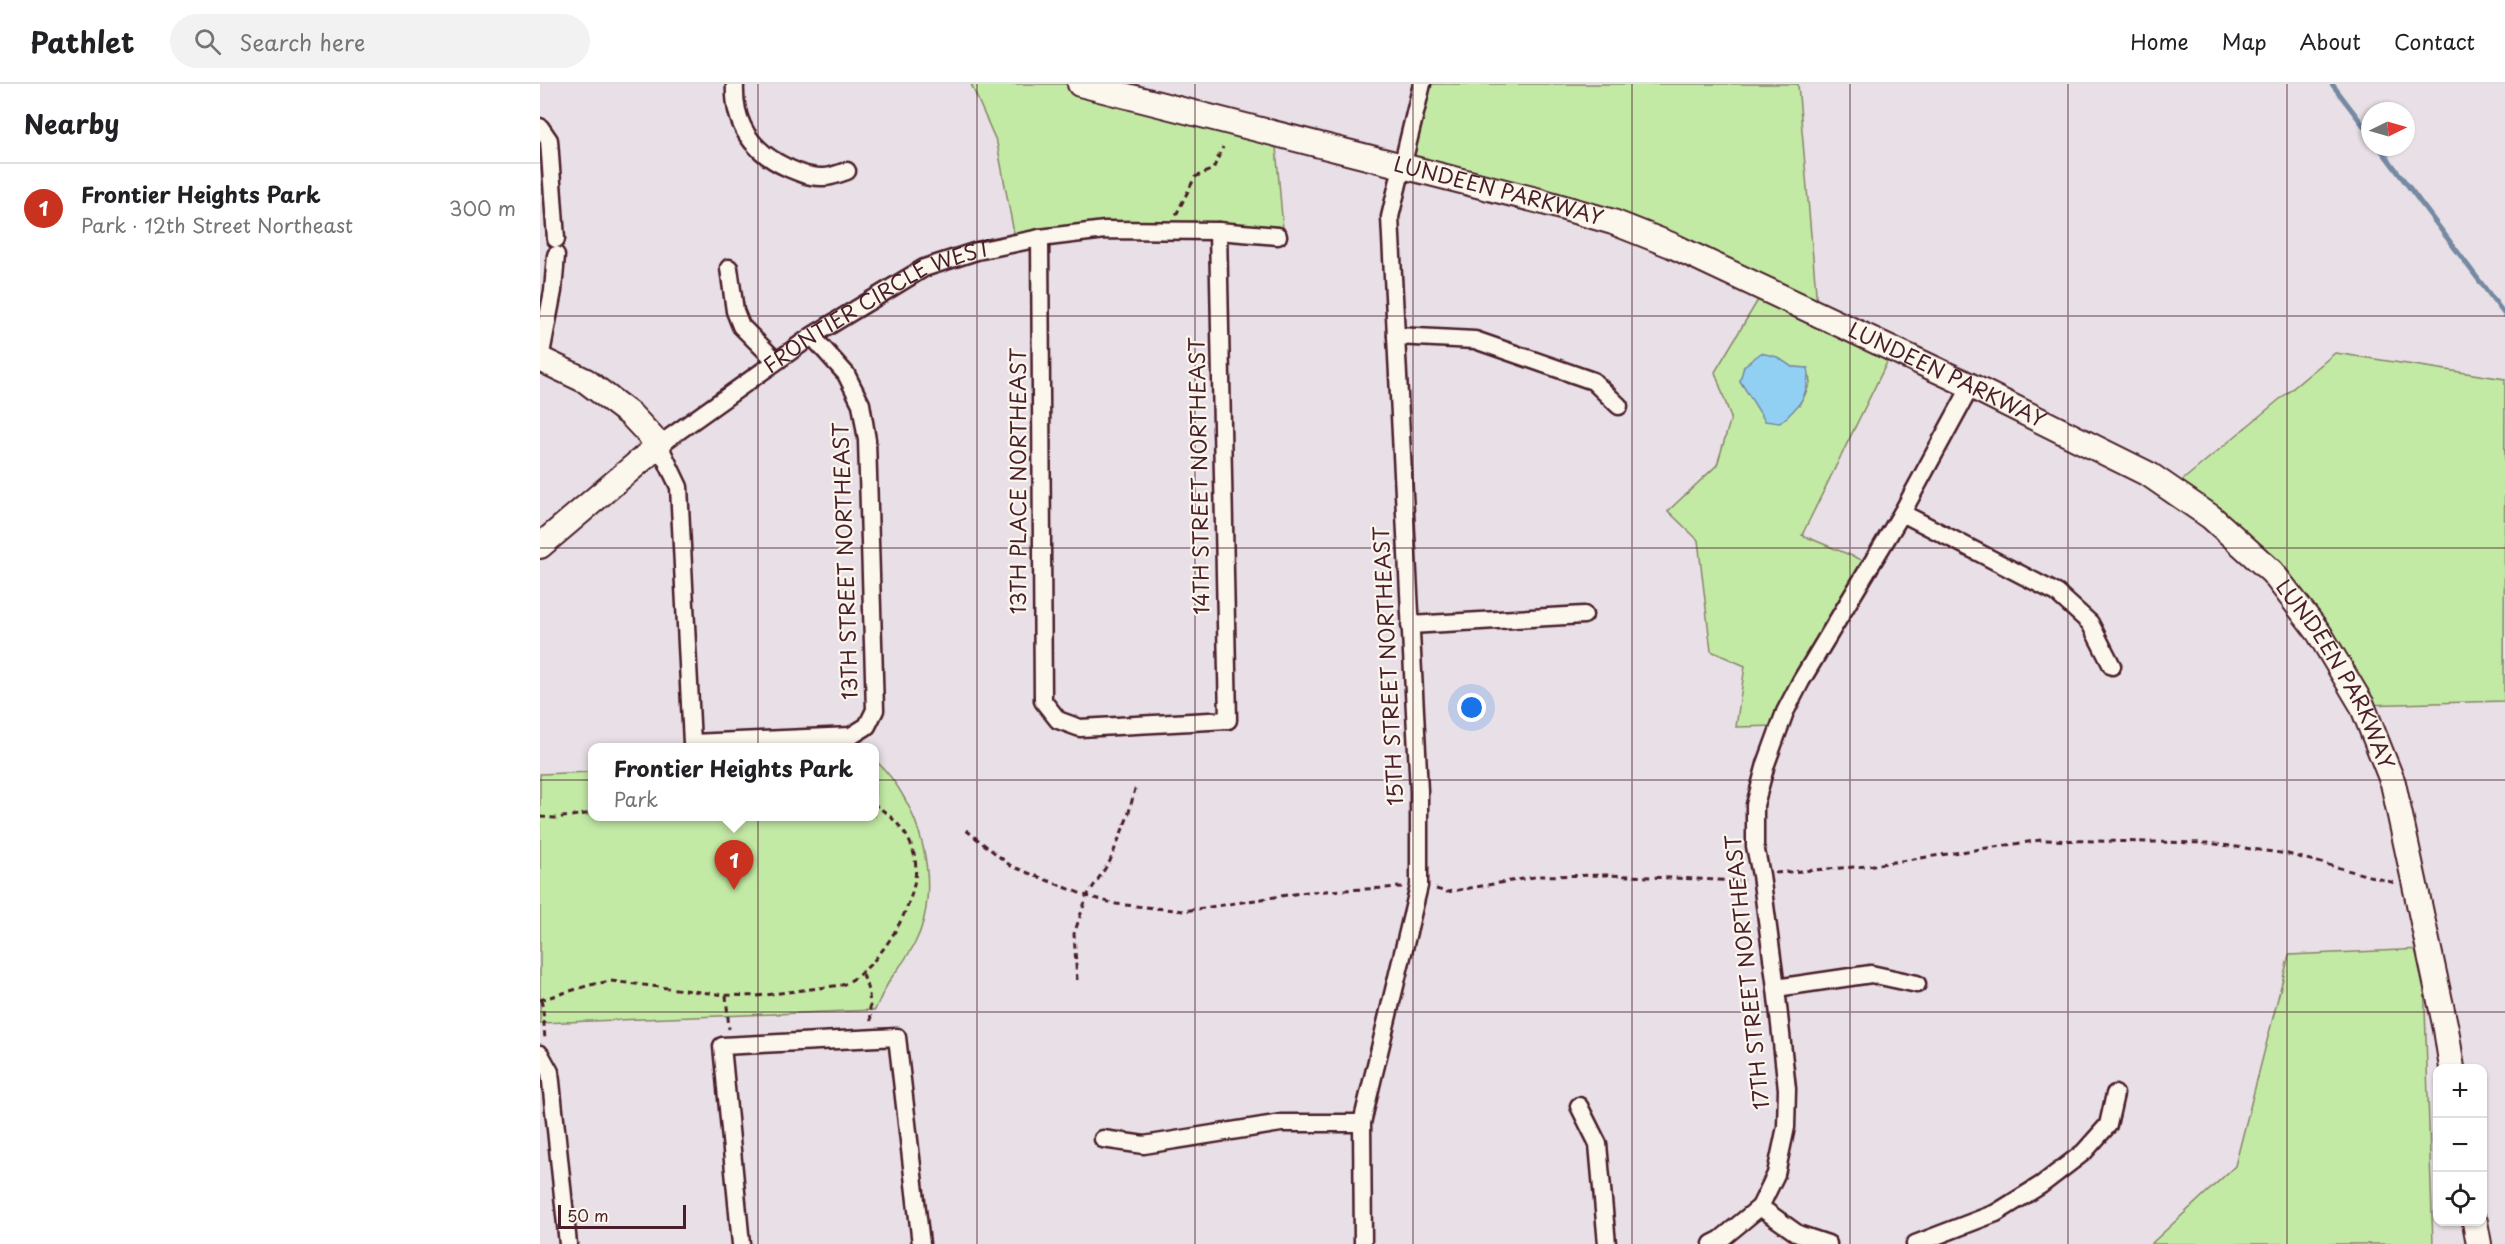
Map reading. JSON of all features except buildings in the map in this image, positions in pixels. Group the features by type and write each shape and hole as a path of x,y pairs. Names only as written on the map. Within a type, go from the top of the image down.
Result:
{"main road":[{"name":"LUNDEEN PARKWAY","path":"1080,84 1612,222 1671,245 1971,386 2150,475 2211,517 2272,572 2319,633 2362,705 2392,783 2451,1064"},
{"path":"540,359 586,381 631,415 659,445"},
{"name":"FRONTIER CIRCLE WEST","path":"540,546 659,445"},
{"path":"2476,1226 2479,1244"}],"street":[{"path":"735,84 734,102 748,138 769,159 804,175 825,177 847,171"},
{"name":"15TH STREET NORTHEAST","path":"1363,1244 1362,1123 1419,886 1419,791 1390,216 1422,84"},
{"path":"540,127 549,140 556,247 553,291 540,359"},
{"name":"FRONTIER CIRCLE WEST","path":"659,445 812,336 924,268 977,251 1040,238 1105,230 1218,231 1278,236"},
{"name":"14TH STREET NORTHEAST","path":"1058,720 1080,728 1228,720 1218,231"},
{"name":"13TH PLACE NORTHEAST","path":"1040,238 1044,701 1058,720"},
{"path":"729,268 735,311 741,326 776,361"},
{"name":"13TH STREET NORTHEAST","path":"659,445 680,487 692,743 851,736 867,726 875,710 867,440 861,404 846,375 812,336"},
{"path":"1396,336 1475,340 1593,381 1619,406"},
{"name":"17TH STREET NORTHEAST","path":"1760,1207 1776,1174 1786,1127 1787,1089 1776,988 1755,846 1755,805 1766,764 1785,712 1801,681 1902,513 1971,386"},
{"path":"1902,513 2057,593 2090,623 2112,666"},
{"path":"1410,625 1584,615"},
{"path":"1776,988 1871,974 1917,984"},
{"path":"741,1244 722,1046 897,1037 921,1244"},
{"path":"541,1050 550,1072 568,1244"},
{"path":"1915,1244 1996,1213 2041,1185 2084,1152 2108,1125 2115,1094"},
{"path":"1579,1106 1598,1144 1607,1244"},
{"path":"1103,1138 1144,1145 1281,1123 1362,1123"},
{"path":"1712,1244 1760,1207 1798,1234 1828,1244"}],"path":[{"path":"1170,231 1181,202 1195,177 1213,169 1223,147"},
{"path":"1077,980 1074,934 1087,896 1110,861 1128,816 1135,789"},
{"path":"541,1050 545,1040 540,1000 590,985 610,981 726,995 757,996 842,985 863,974 897,928 910,898 915,872 915,859 907,835 891,816 879,808"},
{"path":"540,817 556,818 588,814"},
{"path":"966,830 1011,866 1087,896 1116,904 1184,911 1307,892 1419,886 1447,892 1540,876 1607,875 1739,881 1789,871 1867,866 2041,840 2208,843 2288,854 2383,881 2414,886"},
{"path":"863,974 869,994 872,1039"},
{"path":"722,1046 730,1033 726,995"}],"green space":[{"path":"971,84 1079,84 1275,135 1284,241 1218,231 1016,244 997,143"},
{"path":"1422,84 1798,84 1818,316 1893,350 1802,535 1874,565 1776,726 1736,727 1745,666 1711,651 1698,540 1668,511 1717,465 1731,418 1715,372 1764,290 1671,245 1401,166","holes":["1777,357 1792,367 1808,368 1810,383 1800,406 1753,400 1740,381"]},
{"path":"2335,353 2505,379 2504,701 2362,705 2319,633 2172,489"},
{"path":"879,764 891,777 904,798 923,846 927,871 927,896 923,920 915,943 889,981 875,1010 540,1023 540,774 588,772 588,821 879,821"},
{"path":"2423,949 2433,1244 2151,1244 2235,1166 2289,955"}],"water":[{"path":"1761,353 1777,357 1792,367 1808,368 1807,386 1802,400 1780,423 1765,421 1740,381 1744,366"}],"waterway":[{"path":"2332,84 2361,122"},
{"path":"2386,156 2505,315"}],"place":[{"name":"Frontier Heights Park","path":"734,890"}]}
